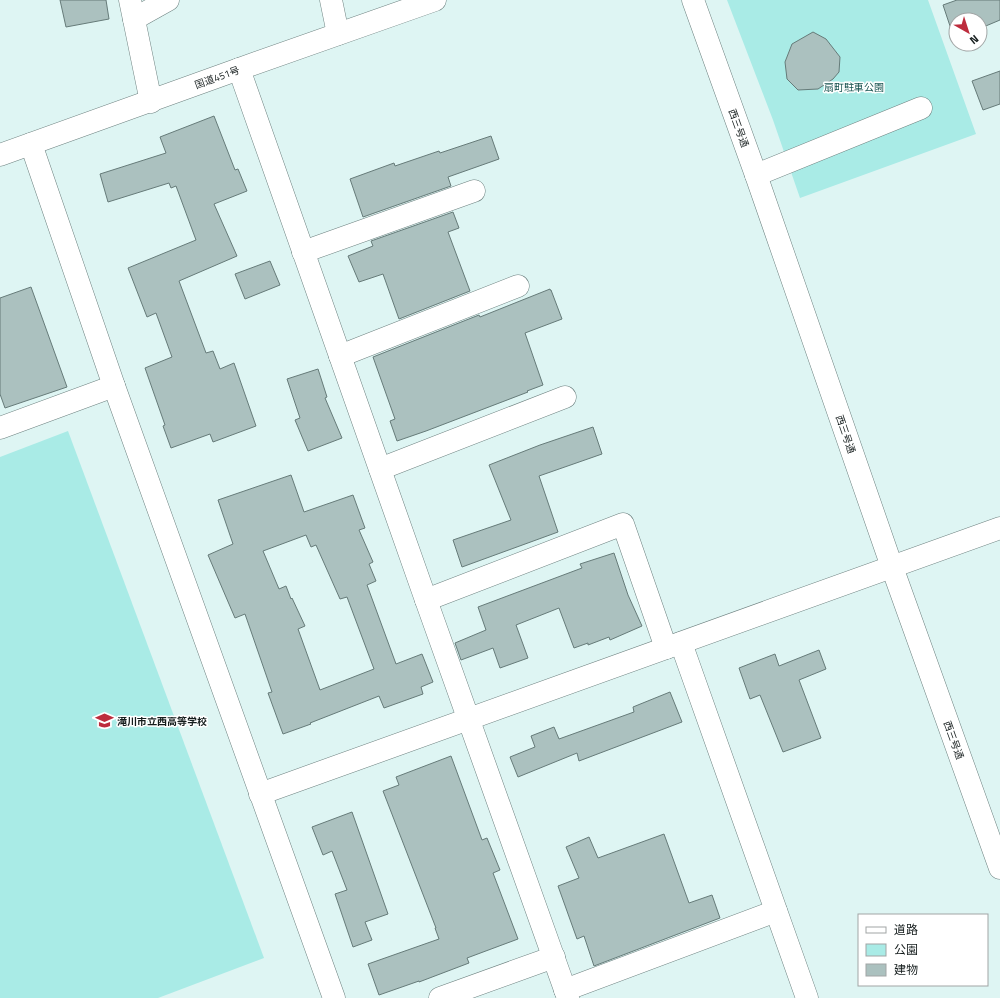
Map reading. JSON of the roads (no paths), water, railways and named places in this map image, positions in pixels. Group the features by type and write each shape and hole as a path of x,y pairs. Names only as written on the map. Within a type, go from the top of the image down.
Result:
{"main road":[{"path":"150,102 132,9 168,0"},
{"path":"331,0 338,34"},
{"name":"国道451号","path":"0,155 435,0"},
{"name":"西三号通","path":"693,0 756,175 892,567 1000,868"},
{"path":"239,69 468,719 567,994 776,911"},
{"path":"756,175 921,108"},
{"path":"32,144 114,386 334,998"},
{"path":"303,252 474,191"},
{"path":"340,356 518,286"},
{"path":"0,428 114,386"},
{"path":"380,469 565,397"},
{"path":"426,600 623,524 674,645 776,911 807,998"},
{"path":"260,794 1000,528"},
{"path":"440,998 554,957"}],"place":[{"name":"滝川市立西高等学校","path":"104,721"}],"park label":[{"name":"扇町駐車公園","path":"854,87"}]}
